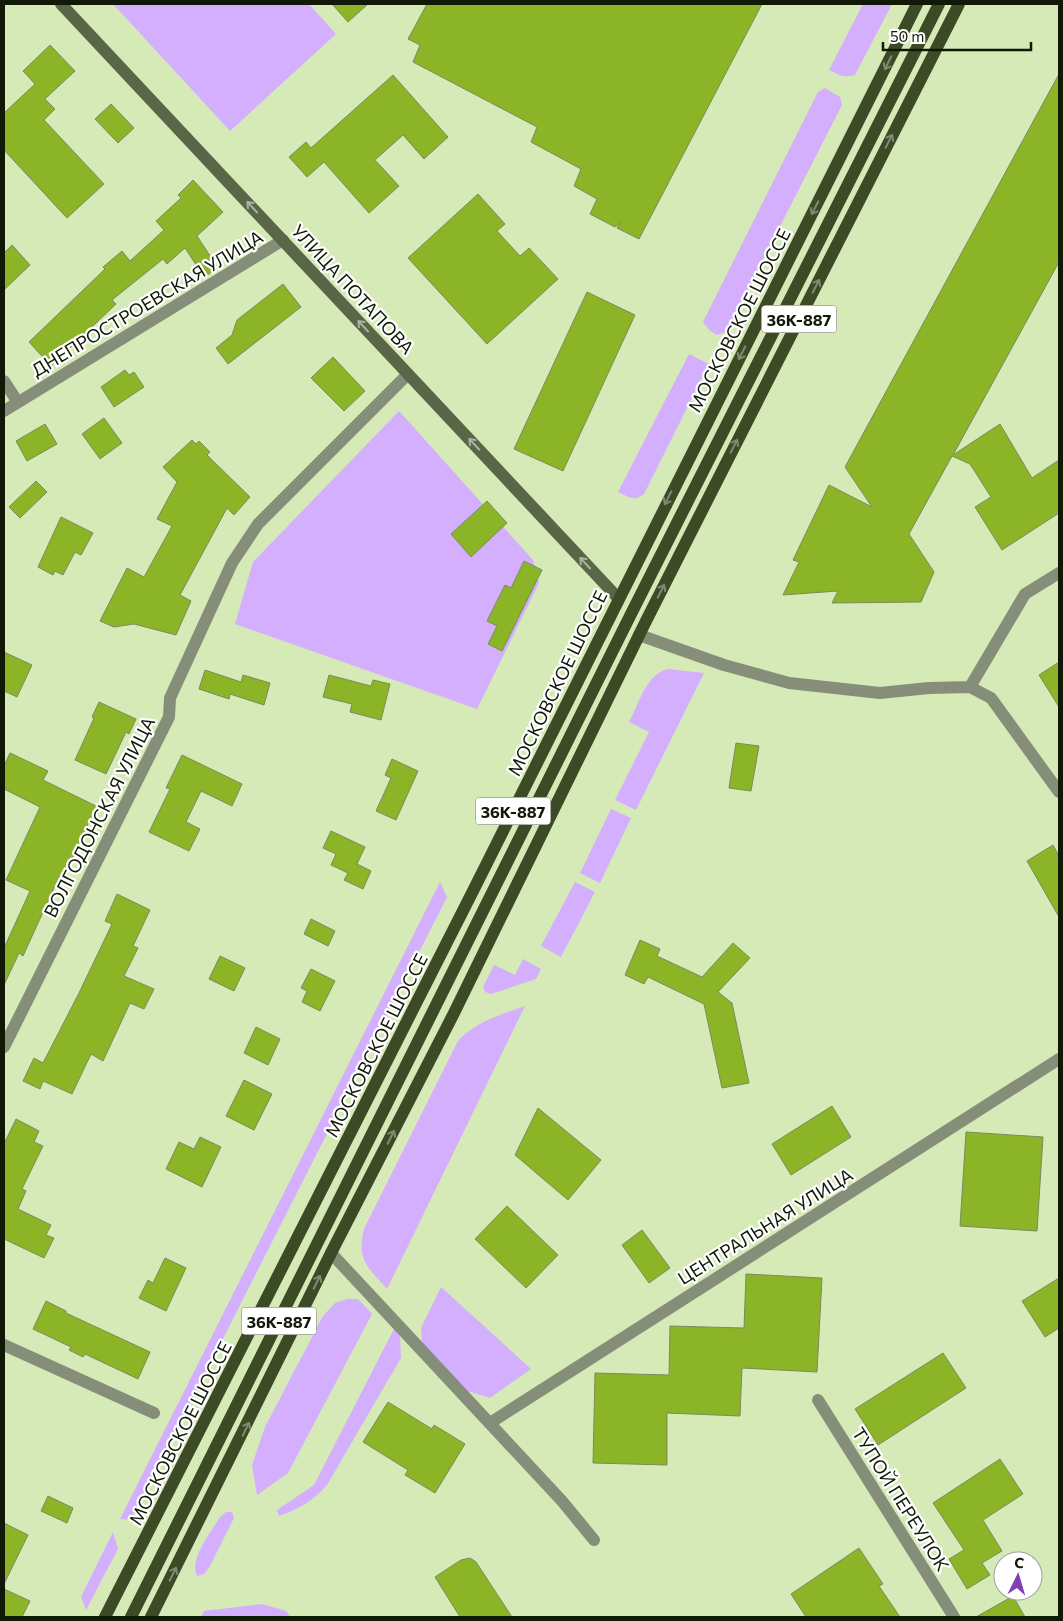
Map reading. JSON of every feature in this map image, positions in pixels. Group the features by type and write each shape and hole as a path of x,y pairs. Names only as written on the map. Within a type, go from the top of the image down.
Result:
{"main road":[{"name":"МОСКОВСКОЕ ШОССЕ","path":"105,1617 466,905 917,4"},
{"name":"МОСКОВСКОЕ ШОССЕ","path":"130,1617 632,612 939,4"},
{"name":"36К-887","path":"151,1617 331,1253 458,1005 639,635 959,4"},
{"path":"618,598 632,612"}],"street":[{"name":"УЛИЦА ПОТАПОВА","path":"61,4 618,598"},
{"name":"ДНЕПРОСТРОЕВСКАЯ УЛИЦА","path":"4,411 17,401 51,384 282,240"},
{"name":"ВОЛГОДОНСКАЯ УЛИЦА","path":"4,1047 169,717 170,698 232,563 258,524 408,374"},
{"path":"4,382 17,401"},
{"path":"970,687 1025,594 1059,573"},
{"path":"639,635 724,665 789,683 880,693 929,688 970,687 991,698 1059,792"},
{"name":"ЦЕНТРАЛЬНАЯ УЛИЦА","path":"490,1423 1059,1059"},
{"path":"331,1253 490,1423 594,1540"},
{"path":"4,1344 154,1413"},
{"name":"ТУПОЙ ПЕРЕУЛОК","path":"818,1400 954,1617"}],"shaded area":[{"path":"113,4 309,4 336,34 230,131"},
{"path":"863,4 892,4 855,75 839,75 829,70"},
{"path":"825,88 840,97 842,105 726,332 717,335 709,330 703,322 818,92"},
{"path":"689,354 709,364 644,494 637,498 628,497 618,492"},
{"path":"399,411 533,560 539,583 477,709 235,624 253,562"},
{"path":"668,669 704,673 636,810 615,800 649,732 629,722 649,683 660,672"},
{"path":"611,809 631,818 600,883 580,873"},
{"path":"440,882 447,897 131,1520 120,1519"},
{"path":"575,882 595,892 561,957 541,946"},
{"path":"523,959 541,969 536,979 491,994 485,992 483,987 494,965 515,975"},
{"path":"525,1006 387,1289 365,1262 362,1248 364,1229 458,1041 473,1028"},
{"path":"441,1287 531,1369 490,1398 467,1391 422,1343 421,1328"},
{"path":"347,1299 358,1299 372,1314 288,1473 257,1495 252,1465 265,1427 323,1316 335,1303"},
{"path":"395,1327 400,1334 401,1358 327,1485 305,1504 279,1516 277,1510 314,1485"},
{"path":"226,1512 232,1512 234,1518 209,1568 204,1574 197,1576 195,1569 198,1554 220,1517"},
{"path":"113,1532 118,1549 86,1610 81,1597"},
{"path":"262,1604 286,1611 291,1617 201,1617 204,1611"}],"building":[{"path":"332,4 368,4 348,22"},
{"path":"427,4 762,4 639,239 617,228 620,223 615,227 590,214 597,199 574,186 581,169 531,142 537,127 413,62 420,45 408,39"},
{"path":"50,45 75,71 45,99 55,109 44,120 104,184 67,218 4,150 4,113 35,84 23,71"},
{"path":"1059,74 1059,262 953,455 1000,424 1032,478 1059,460 1059,513 1002,550 975,507 991,497 970,464 952,456 909,534 934,572 921,602 832,603 838,591 783,595 799,562 793,560 829,485 872,507 845,467"},
{"path":"393,75 448,137 424,159 403,135 375,160 399,186 369,213 324,162 307,177 289,157 306,142 311,148"},
{"path":"111,104 134,128 118,143 95,119"},
{"path":"193,180 223,212 197,236 218,268 204,277 185,248 167,264 163,259 112,300 116,304 51,366 29,342 105,269 103,267 122,251 130,261 164,230 156,221 181,198 178,195"},
{"path":"478,194 505,224 497,231 520,256 529,248 558,279 487,344 408,258"},
{"path":"12,245 30,265 4,290 4,253"},
{"path":"283,284 301,307 228,364 216,348 232,335 237,320"},
{"path":"587,292 635,315 563,471 514,449"},
{"path":"333,357 365,391 344,411 311,378"},
{"path":"125,370 129,375 134,372 144,387 114,407 101,387"},
{"path":"104,418 122,443 100,459 82,434"},
{"path":"45,424 57,444 27,461 16,441"},
{"path":"192,440 196,444 199,441 210,452 207,455 250,497 234,515 227,508 180,595 191,601 176,635 134,624 114,627 100,621 127,568 144,577 172,526 157,519 177,482 163,467"},
{"path":"36,481 47,492 20,518 9,507"},
{"path":"487,501 507,523 471,557 451,534"},
{"path":"61,517 93,533 81,555 75,552 63,575 55,571 53,575 38,567"},
{"path":"524,561 542,570 502,651 488,644 497,626 487,621 505,585 511,588"},
{"path":"4,652 32,665 17,697 4,691"},
{"path":"1059,662 1059,707 1039,675"},
{"path":"205,670 241,682 243,675 270,683 264,705 230,694 229,699 199,689"},
{"path":"329,675 371,686 373,680 390,684 381,720 350,712 352,704 323,697"},
{"path":"99,702 136,719 129,734 126,732 106,774 75,760"},
{"path":"736,743 759,746 751,791 729,788"},
{"path":"10,753 48,771 43,780 96,806 63,879 59,877 23,956 19,953 4,985 4,948 30,891 6,880 40,807 4,789 4,766"},
{"path":"182,755 242,784 232,806 201,791 186,822 200,829 189,851 149,832 170,789 166,788"},
{"path":"392,759 418,771 396,820 376,811 391,778 385,775"},
{"path":"331,831 365,847 357,864 371,871 363,889 344,880 348,873 331,865 336,854 323,848"},
{"path":"1053,845 1059,856 1059,917 1027,861"},
{"path":"117,894 150,910 133,946 138,948 124,976 154,989 144,1009 130,1003 103,1061 91,1054 72,1094 43,1081 40,1089 23,1081 34,1058 43,1063 79,993 112,924 105,921"},
{"path":"311,919 335,931 328,946 304,934"},
{"path":"640,940 660,949 657,956 702,977 733,943 750,958 718,992 732,1003 749,1083 722,1088 704,1004 648,977 644,984 625,975"},
{"path":"220,956 245,968 234,991 209,979"},
{"path":"311,969 335,981 320,1011 302,1002 307,991 301,988"},
{"path":"256,1027 280,1039 268,1065 244,1053"},
{"path":"244,1080 272,1094 254,1130 226,1116"},
{"path":"832,1106 851,1137 791,1175 772,1144"},
{"path":"538,1108 601,1160 568,1200 515,1155"},
{"path":"16,1119 39,1131 34,1142 43,1146 22,1189 26,1191 18,1209 51,1225 46,1235 54,1238 44,1258 4,1239 4,1144"},
{"path":"966,1132 1043,1137 1037,1231 960,1226"},
{"path":"200,1137 221,1147 202,1187 166,1169 179,1142 194,1149"},
{"path":"507,1206 558,1255 526,1288 475,1239"},
{"path":"642,1230 670,1268 649,1283 622,1245"},
{"path":"165,1258 186,1268 166,1311 139,1298 148,1280 153,1283"},
{"path":"746,1274 822,1278 817,1372 742,1368 740,1416 667,1413 667,1465 593,1463 595,1373 669,1375 670,1326 744,1328"},
{"path":"1059,1278 1059,1328 1045,1337 1022,1301"},
{"path":"46,1301 66,1311 66,1313 150,1352 138,1379 85,1354 83,1357 69,1350 71,1347 33,1329"},
{"path":"943,1353 966,1388 878,1445 855,1409"},
{"path":"388,1402 432,1429 434,1425 465,1444 435,1493 405,1475 408,1470 363,1442"},
{"path":"1000,1459 1023,1494 983,1520 1002,1551 993,1551 993,1556 982,1563 990,1575 967,1589 949,1559 964,1550 933,1503"},
{"path":"48,1496 73,1508 67,1523 41,1511"},
{"path":"4,1523 28,1535 4,1584"},
{"path":"859,1548 883,1584 879,1586 900,1617 806,1617 791,1594"},
{"path":"470,1558 476,1562 512,1617 460,1617 435,1577 461,1560"},
{"path":"4,1589 30,1601 22,1617 4,1617"},
{"path":"1004,1601 1016,1601 1025,1617 976,1617"}]}
